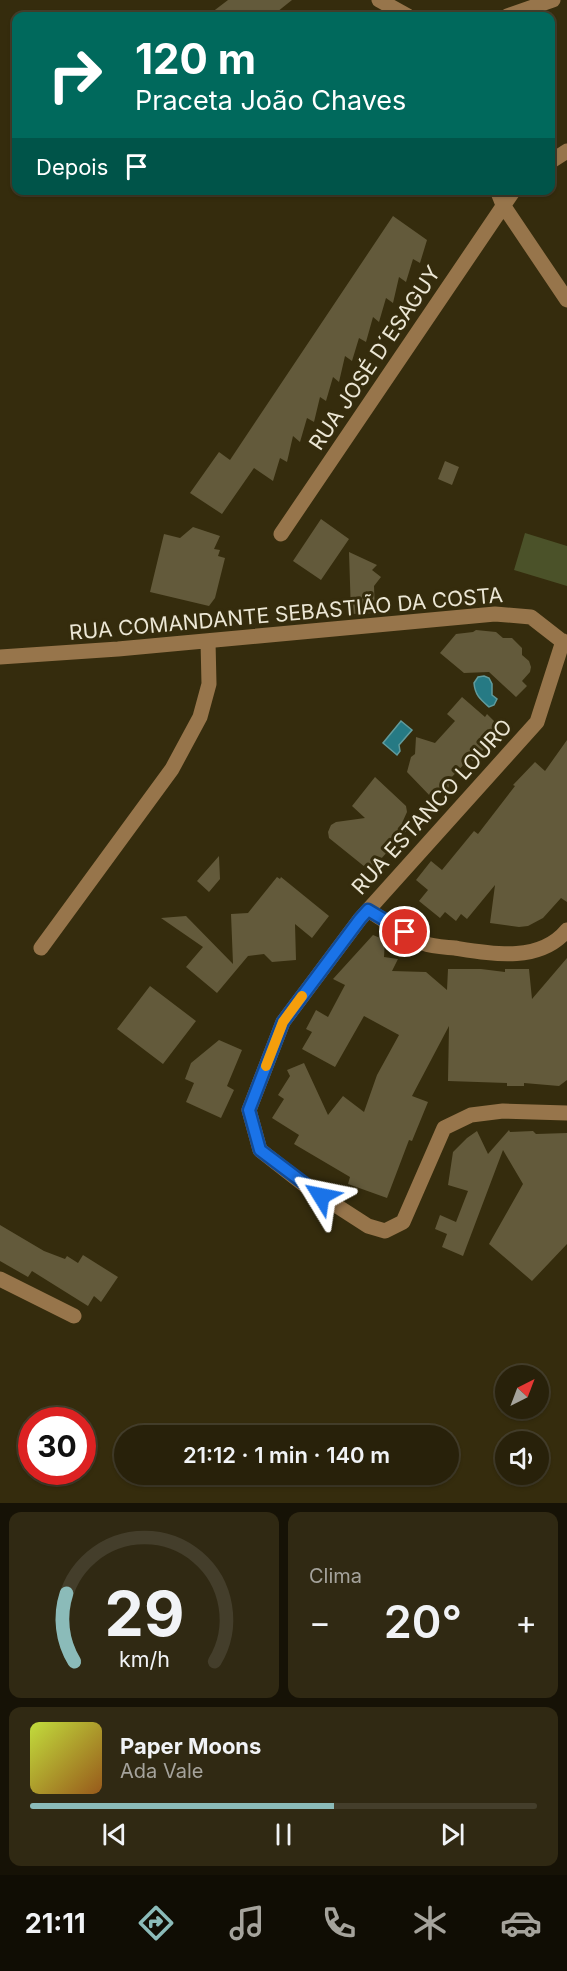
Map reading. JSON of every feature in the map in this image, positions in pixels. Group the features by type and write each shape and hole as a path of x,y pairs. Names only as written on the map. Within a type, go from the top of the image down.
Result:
{"street":[{"path":"377,0 387,12"},
{"path":"377,0 400,12"},
{"path":"518,12 553,0"},
{"path":"500,198 567,300"},
{"name":"RUA JOSÉ D´ESAGUY","path":"281,534 500,198"},
{"name":"RUA COMANDANTE SEBASTIÃO DA COSTA","path":"0,657 118,650 495,615 531,617 565,643"},
{"path":"41,948 172,769 189,738 200,717 209,684 208,641"},
{"name":"RUA ESTANCO LOURO","path":"565,643 537,722 368,910 283,1022 249,1110 260,1150 306,1186 368,1226 385,1231 403,1222 444,1128 471,1115 502,1111 567,1113"},
{"path":"368,910 423,944 486,953 521,955 544,947 560,938 567,930"},
{"path":"0,1279 74,1316"}],"green space":[{"path":"525,533 567,546 567,586 514,570"}],"water":[{"path":"478,677 489,678 492,684 492,695 497,699 494,705 489,707 478,696 474,683"},
{"path":"401,721 412,730 399,745 400,751 397,755 383,743"}],"building":[{"path":"228,0 292,0 277,12 212,12"},
{"path":"393,216 427,240 420,263 413,259 406,282 399,277 393,303 386,298 379,322 373,317 366,342 359,338 352,361 345,356 339,382 333,377 326,401 320,397 314,422 307,418 300,442 293,436 287,462 280,458 273,481 254,468 222,514 190,493 219,452 230,460"},
{"path":"445,461 459,467 452,485 438,479"},
{"path":"321,519 349,539 321,580 293,561"},
{"path":"193,527 220,536 214,549 220,550 218,556 225,558 215,598 209,606 150,592 164,534 180,538"},
{"path":"349,552 377,565 372,570 381,577 374,586 375,613 351,614"},
{"path":"476,630 496,632 503,638 512,638 522,648 522,655 529,661 531,667 530,672 522,681 527,686 516,697 489,672 464,673 440,653 456,634"},
{"path":"462,697 485,717 487,714 499,726 481,746 484,749 473,761 470,758 448,781 449,787 433,799 407,772 411,757 415,754 416,737 435,743 455,721 447,714"},
{"path":"567,740 567,902 561,898 543,918 528,926 519,927 490,923 495,885 467,919 461,914 456,921 445,912 440,918 419,901 428,890 416,880 431,861 442,870 474,831 478,834 515,786 513,785 535,762 545,771"},
{"path":"375,777 406,806 407,812 402,823 408,829 370,871 329,838 328,832 331,825 336,822 365,818 352,806"},
{"path":"219,856 220,879 209,892 197,881"},
{"path":"277,877 280,879 281,877 329,916 312,938 295,924 296,960 272,962 264,954 248,956 217,993 186,967 203,947 161,918 186,916 233,964 231,914 248,913"},
{"path":"373,935 385,940 384,957 398,959 392,971 426,972 447,990 448,969 505,972 505,969 529,969 532,999 567,958 567,1080 559,1086 524,1083 524,1086 507,1086 507,1083 448,1081 449,1026 412,1096 428,1102 412,1141 409,1140 387,1198 348,1184 350,1177 294,1144 299,1135 272,1118 284,1099 278,1095 290,1076 287,1070 304,1063 328,1115 343,1096 364,1112 377,1075 399,1035 364,1016 335,1067 302,1049 312,1032 306,1029 316,1010 328,1017 345,985 333,979"},
{"path":"150,986 196,1021 163,1064 117,1029"},
{"path":"219,1040 242,1050 227,1086 234,1090 221,1118 186,1102 194,1083 185,1079 191,1063"},
{"path":"509,1130 510,1132 533,1131 536,1134 567,1133 567,1244 532,1281 489,1244 523,1184 503,1150 463,1256 442,1247 447,1234 435,1229 440,1215 456,1222 468,1191 448,1185 453,1152 477,1131 488,1154"},
{"path":"0,1225 44,1251 65,1259 67,1256 78,1263 83,1255 118,1277 101,1302 94,1296 88,1306 32,1271 28,1277 0,1261"}],"slow traffic":[{"path":"266,1066 283,1022 302,996"}],"route":[{"path":"321,1196 260,1150 249,1110 283,1022 360,919 368,910 405,932"}]}
